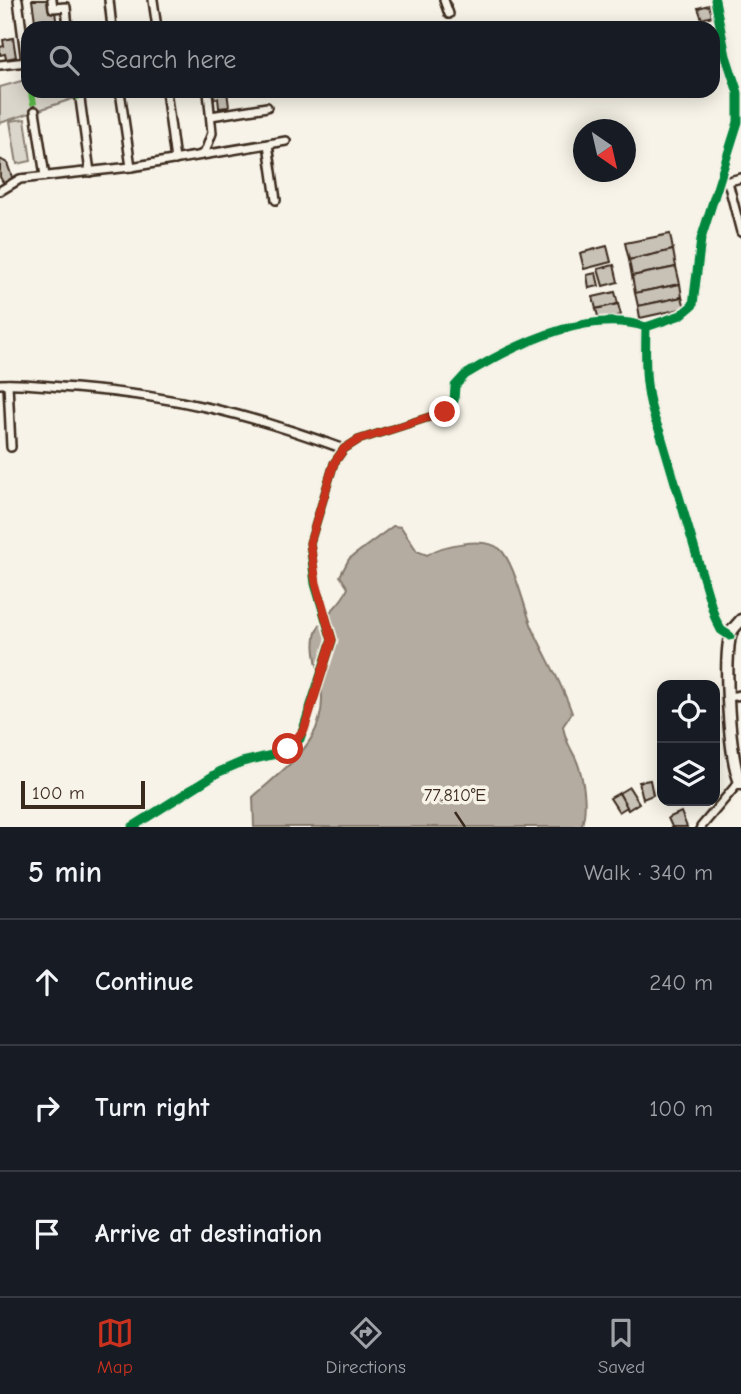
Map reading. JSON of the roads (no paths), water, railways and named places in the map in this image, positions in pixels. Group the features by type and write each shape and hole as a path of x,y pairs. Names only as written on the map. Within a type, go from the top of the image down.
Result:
{"street":[{"path":"18,0 21,21"},
{"path":"52,0 53,8 66,7 67,21"},
{"path":"109,0 110,21"},
{"path":"153,0 156,21"},
{"path":"444,0 449,14"},
{"path":"715,0 719,21"},
{"path":"132,827 219,772 242,762 280,753 300,739 332,640 316,583 311,535 334,463 344,449 369,435 445,412 454,401 455,386 464,375 564,327 620,323 646,327 681,315 693,305 701,239 738,122 738,93 720,25"},
{"path":"0,65 21,63"},
{"path":"121,98 131,167"},
{"path":"167,98 175,160"},
{"path":"194,157 205,152 212,133 209,98"},
{"path":"80,99 90,172"},
{"path":"211,116 267,107"},
{"path":"35,111 45,176"},
{"path":"0,191 20,179 131,167 286,141"},
{"path":"268,144 276,200"},
{"path":"718,183 741,178"},
{"path":"728,182 741,232"},
{"path":"646,327 645,381 652,414 660,432 715,618 722,630 730,636"},
{"path":"11,447 4,384 105,391 195,403 266,421 344,449"},
{"path":"701,827 740,783 732,755 729,697 730,636 741,620"},
{"path":"729,697 741,695"}]}
